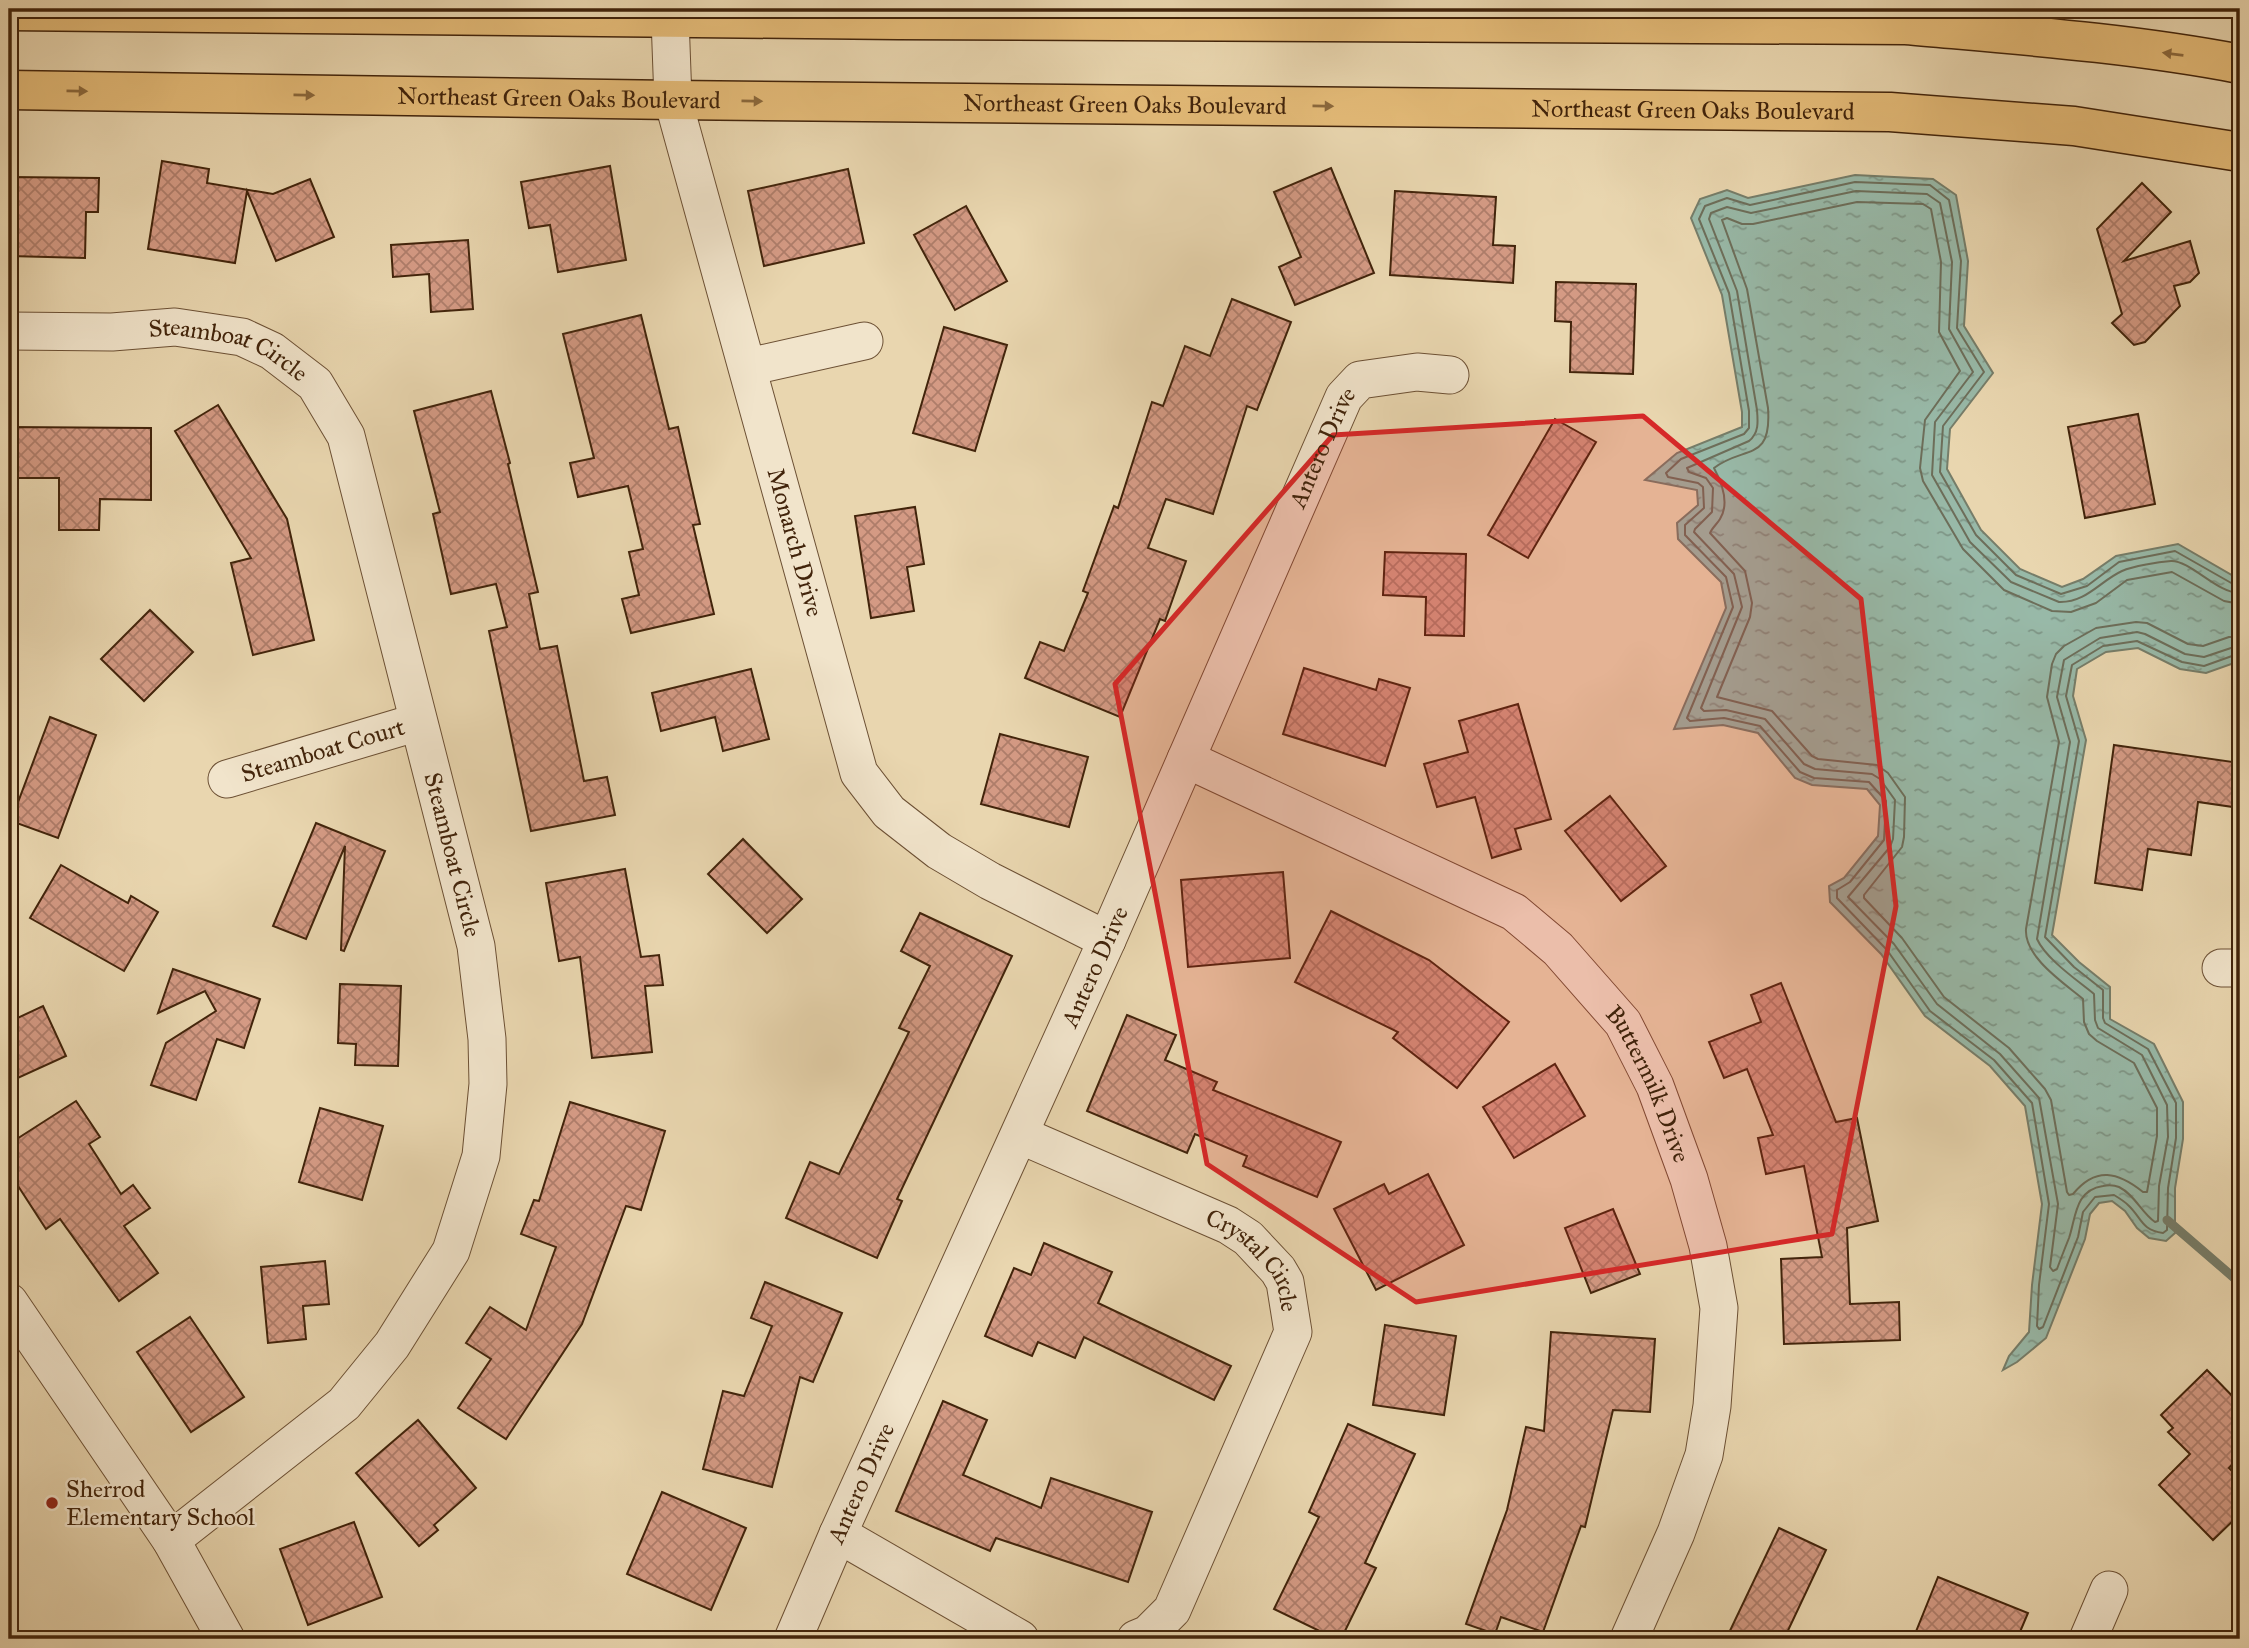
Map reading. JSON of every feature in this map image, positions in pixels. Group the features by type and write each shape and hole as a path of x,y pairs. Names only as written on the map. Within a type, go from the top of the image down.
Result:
{"main road":[{"path":"9,11 1424,24 1906,25 2040,37 2204,57 2240,64"},
{"name":"Northeast Green Oaks Boulevard","path":"9,90 673,100 1890,112 2074,127 2240,152"}],"street":[{"name":"Monarch Drive","path":"670,18 673,100 859,773 889,812 939,851 990,881 1107,940"},
{"name":"Steamboat Circle","path":"9,331 112,332 175,327 242,337 272,351 315,384 346,436 476,946 488,1084 481,1156 451,1251 392,1345 344,1404 171,1540"},
{"path":"748,367 864,341"},
{"name":"Antero Drive","path":"793,1639 1107,940 1344,397 1360,380 1417,372 1450,375"},
{"name":"Steamboat Court","path":"228,779 418,722"},
{"name":"Buttermilk Drive","path":"1186,759 1514,912 1558,949 1623,1023 1655,1086 1689,1179 1708,1246 1719,1308 1712,1406 1704,1455 1676,1533 1629,1639"},
{"name":"Crystal Circle","path":"1020,1135 1228,1225 1248,1238 1278,1270 1285,1282 1293,1332 1172,1610 1148,1634 1136,1639"},
{"path":"9,1302 22,1351 171,1540 226,1639"},
{"path":"838,1534 1020,1639"},
{"path":"2088,1639 2109,1590"}],"highlighted area":[{"path":"1643,416 1861,599 1896,906 1832,1234 1416,1302 1207,1164 1115,684 1333,435"}],"water":[{"path":"1855,175 1933,179 1956,195 1968,261 1964,326 1993,373 1950,429 1947,469 1981,530 2020,569 2062,587 2083,579 2116,556 2178,544 2237,578 2240,576 2240,663 2206,673 2180,669 2138,648 2106,652 2077,669 2073,696 2086,740 2052,935 2110,987 2110,1019 2154,1044 2183,1102 2183,1139 2175,1188 2175,1233 2166,1241 2149,1238 2137,1228 2125,1211 2112,1201 2099,1203 2090,1214 2085,1239 2046,1338 2003,1370 2009,1356 2029,1332 2042,1204 2025,1106 1990,1066 1925,1016 1881,954 1830,902 1829,886 1844,878 1878,836 1880,805 1867,789 1812,785 1795,778 1758,733 1723,725 1674,729 1726,608 1721,582 1678,539 1677,523 1698,505 1697,490 1645,480 1677,453 1742,427 1742,412 1722,295 1691,218 1700,199 1727,190 1748,198"}],"building":[{"path":"162,161 209,169 207,183 273,194 310,179 334,237 276,261 247,191 235,263 148,249"},
{"path":"610,166 626,260 558,272 550,225 529,228 521,182"},
{"path":"1331,168 1374,273 1295,305 1279,267 1301,257 1274,192"},
{"path":"848,169 864,243 764,266 748,191"},
{"path":"12,177 99,178 98,212 86,212 85,258 10,256"},
{"path":"2142,183 2171,212 2124,261 2190,241 2199,273 2190,282 2174,286 2180,306 2145,342 2134,345 2112,323 2122,314 2097,229"},
{"path":"1395,191 1496,197 1493,245 1515,246 1513,283 1390,275"},
{"path":"966,206 1007,281 955,310 914,235"},
{"path":"468,240 473,309 431,312 429,274 393,277 391,245"},
{"path":"1556,282 1636,284 1633,374 1570,372 1571,322 1555,321"},
{"path":"1232,299 1291,322 1257,410 1247,406 1213,514 1166,499 1148,548 1186,561 1165,621 1160,619 1120,717 1025,678 1040,642 1064,651 1088,593 1083,591 1114,506 1118,508 1152,402 1163,406 1185,346 1210,356"},
{"path":"641,315 669,429 678,427 700,524 693,525 714,614 631,633 622,599 639,595 629,552 643,549 628,486 578,497 570,463 594,458 563,334"},
{"path":"944,327 1007,345 975,451 913,433"},
{"path":"491,391 510,463 508,464 538,592 529,594 540,649 557,646 584,781 607,777 615,815 531,831 489,631 507,627 496,584 451,594 433,514 440,512 414,411"},
{"path":"218,405 287,519 314,640 253,655 231,563 251,558 175,431"},
{"path":"2138,414 2155,504 2085,518 2068,427"},
{"path":"1555,419 1596,442 1528,558 1488,535"},
{"path":"9,427 151,428 151,500 100,499 99,530 59,530 59,478 9,478"},
{"path":"915,507 924,564 907,567 914,611 871,618 855,516"},
{"path":"1385,552 1466,554 1464,636 1425,635 1426,597 1383,595"},
{"path":"150,610 193,652 144,701 101,659"},
{"path":"1304,668 1376,690 1379,679 1410,688 1385,766 1283,734"},
{"path":"751,669 769,739 723,751 715,717 661,731 652,693"},
{"path":"1518,704 1551,819 1515,829 1521,849 1492,858 1475,797 1437,807 1424,764 1468,752 1459,721"},
{"path":"50,717 96,735 58,838 11,821"},
{"path":"1000,734 1088,757 1069,827 981,804"},
{"path":"2114,745 2240,763 2240,808 2198,802 2191,855 2148,849 2142,890 2095,883"},
{"path":"1610,796 1666,866 1621,901 1565,831"},
{"path":"316,823 385,851 344,951 341,950 345,846 306,939 273,926"},
{"path":"743,839 802,899 767,933 708,874"},
{"path":"61,865 128,903 131,896 158,912 124,971 30,918"},
{"path":"625,869 641,957 659,955 663,985 645,986 652,1052 592,1058 580,957 559,961 546,883"},
{"path":"1283,872 1290,958 1188,967 1181,880"},
{"path":"1331,911 1429,960 1509,1022 1457,1088 1393,1038 1398,1032 1295,982"},
{"path":"920,913 1012,956 897,1199 902,1201 877,1258 786,1218 810,1162 839,1174 909,1032 899,1028 930,966 901,951"},
{"path":"173,969 260,999 244,1048 217,1039 196,1100 151,1085 166,1043 216,1011 205,991 158,1013"},
{"path":"1781,983 1836,1122 1857,1118 1878,1221 1847,1228 1850,1304 1899,1302 1900,1340 1784,1344 1781,1259 1822,1257 1804,1166 1766,1174 1758,1138 1773,1135 1747,1069 1724,1078 1709,1042 1761,1022 1751,995"},
{"path":"340,984 401,986 398,1066 355,1065 356,1044 338,1043"},
{"path":"43,1006 66,1056 9,1082 9,1022"},
{"path":"1127,1015 1176,1035 1165,1060 1217,1082 1213,1090 1341,1142 1317,1197 1243,1166 1247,1156 1195,1134 1187,1153 1087,1111"},
{"path":"1555,1064 1585,1116 1514,1158 1483,1107"},
{"path":"76,1101 100,1137 89,1144 121,1194 133,1185 150,1208 124,1226 158,1273 119,1301 60,1219 46,1229 9,1172 9,1144"},
{"path":"570,1102 665,1131 641,1210 626,1206 582,1324 506,1439 458,1408 491,1359 466,1343 490,1307 526,1330 556,1247 521,1234 534,1200 539,1201"},
{"path":"320,1108 383,1126 362,1200 299,1182"},
{"path":"1428,1174 1464,1245 1376,1290 1334,1209 1384,1184 1389,1194"},
{"path":"1613,1209 1640,1274 1591,1293 1565,1228"},
{"path":"1044,1243 1112,1272 1098,1303 1231,1366 1214,1400 1084,1337 1075,1358 1038,1342 1032,1356 985,1336 1014,1268 1031,1275"},
{"path":"325,1261 329,1304 303,1306 306,1339 268,1343 261,1267"},
{"path":"765,1282 842,1313 813,1382 800,1377 772,1487 703,1469 723,1391 744,1396 772,1326 751,1318"},
{"path":"190,1317 244,1397 191,1432 137,1352"},
{"path":"1385,1325 1456,1336 1444,1415 1373,1405"},
{"path":"1551,1332 1655,1339 1650,1412 1613,1410 1585,1527 1581,1526 1543,1632 1501,1617 1495,1634 1466,1624 1507,1510 1526,1427 1544,1431"},
{"path":"2207,1370 2240,1404 2240,1456 2229,1468 2240,1479 2240,1514 2213,1540 2159,1485 2190,1454 2168,1432 2173,1428 2161,1415"},
{"path":"943,1401 987,1420 963,1475 1041,1508 1051,1478 1152,1512 1128,1582 996,1538 990,1551 896,1511"},
{"path":"418,1420 476,1488 434,1525 438,1530 419,1546 356,1473"},
{"path":"1348,1424 1415,1454 1365,1563 1376,1568 1341,1639 1336,1639 1274,1609 1319,1517 1309,1512"},
{"path":"662,1492 746,1528 711,1610 627,1574"},
{"path":"354,1522 382,1597 308,1625 280,1549"},
{"path":"1779,1528 1826,1550 1784,1639 1726,1639"},
{"path":"1938,1577 2028,1613 2017,1639 1913,1639"}],"waterway":[{"path":"2167,1220 2240,1283"}],"place":[{"name":"Sherrod Elementary School","path":"52,1503"}]}
